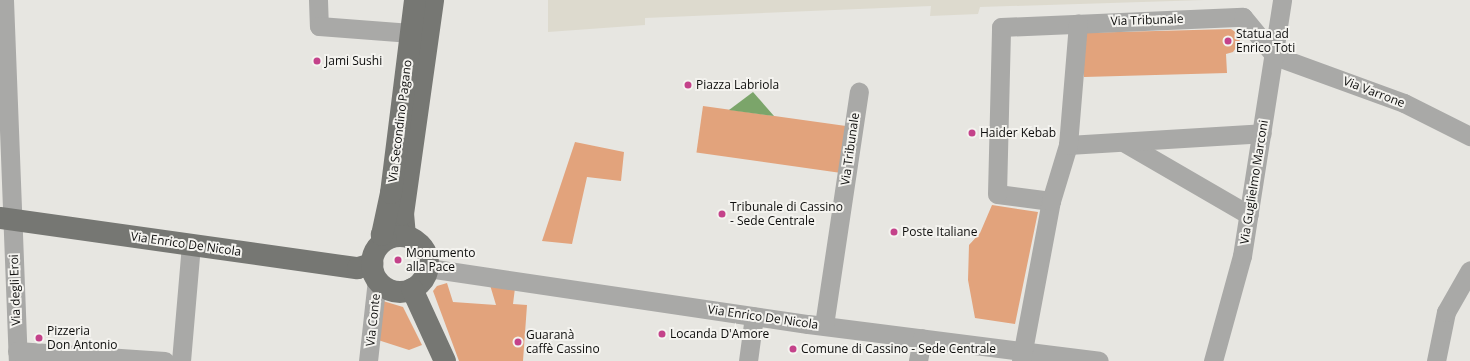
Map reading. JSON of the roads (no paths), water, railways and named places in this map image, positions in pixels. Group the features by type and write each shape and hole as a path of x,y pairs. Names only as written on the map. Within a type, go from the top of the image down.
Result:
{"main road":[{"name":"Via Secondino Pagano","path":"415,0 392,193 382,235 396,237 403,214 433,0"},
{"name":"Via Enrico De Nicola","path":"6,219 358,268 374,272"},
{"path":"396,237 413,238 423,247 428,259 428,268 423,280 412,289 396,292 389,290 374,272 373,254 396,237"},
{"path":"412,289 445,361"}],"street":[{"name":"Via degli Eroi","path":"4,0 6,219 17,356"},
{"path":"318,0 319,26 411,33"},
{"name":"Via Guglielmo Marconi","path":"1212,361 1242,256 1275,56 1282,0"},
{"name":"Via Tribunale","path":"1051,201 996,194 998,86 1001,27 1078,23 1242,8 1275,56"},
{"path":"1022,356 1051,201 1068,145 1078,23"},
{"name":"Via Varrone","path":"1275,56 1404,103 1470,136"},
{"name":"Via Tribunale","path":"824,325 859,92"},
{"path":"1068,145 1125,143 1262,133"},
{"path":"1125,143 1249,215"},
{"path":"180,361 191,245"},
{"name":"Via Enrico De Nicola","path":"428,268 754,316 922,338 1022,356 1099,361"},
{"path":"1436,361 1446,312 1470,270"},
{"name":"Via Conte","path":"368,361 374,272"},
{"path":"748,361 754,316"},
{"path":"918,361 922,338"},
{"path":"17,356 165,361"}],"place":[{"name":"Statua ad Enrico Toti","path":"1228,41"},
{"name":"Jami Sushi","path":"317,61"},
{"name":"Piazza Labriola","path":"688,85"},
{"name":"Haider Kebab","path":"972,133"},
{"name":"Tribunale di Cassino - Sede Centrale","path":"722,214"},
{"name":"Poste Italiane","path":"894,232"},
{"name":"Monumento alla Pace","path":"398,260"},
{"name":"Locanda D'Amore","path":"662,334"},
{"name":"Pizzeria Don Antonio","path":"39,338"},
{"name":"Guaranà caffè Cassino","path":"518,342"},
{"name":"Comune di Cassino - Sede Centrale","path":"793,349"}]}
